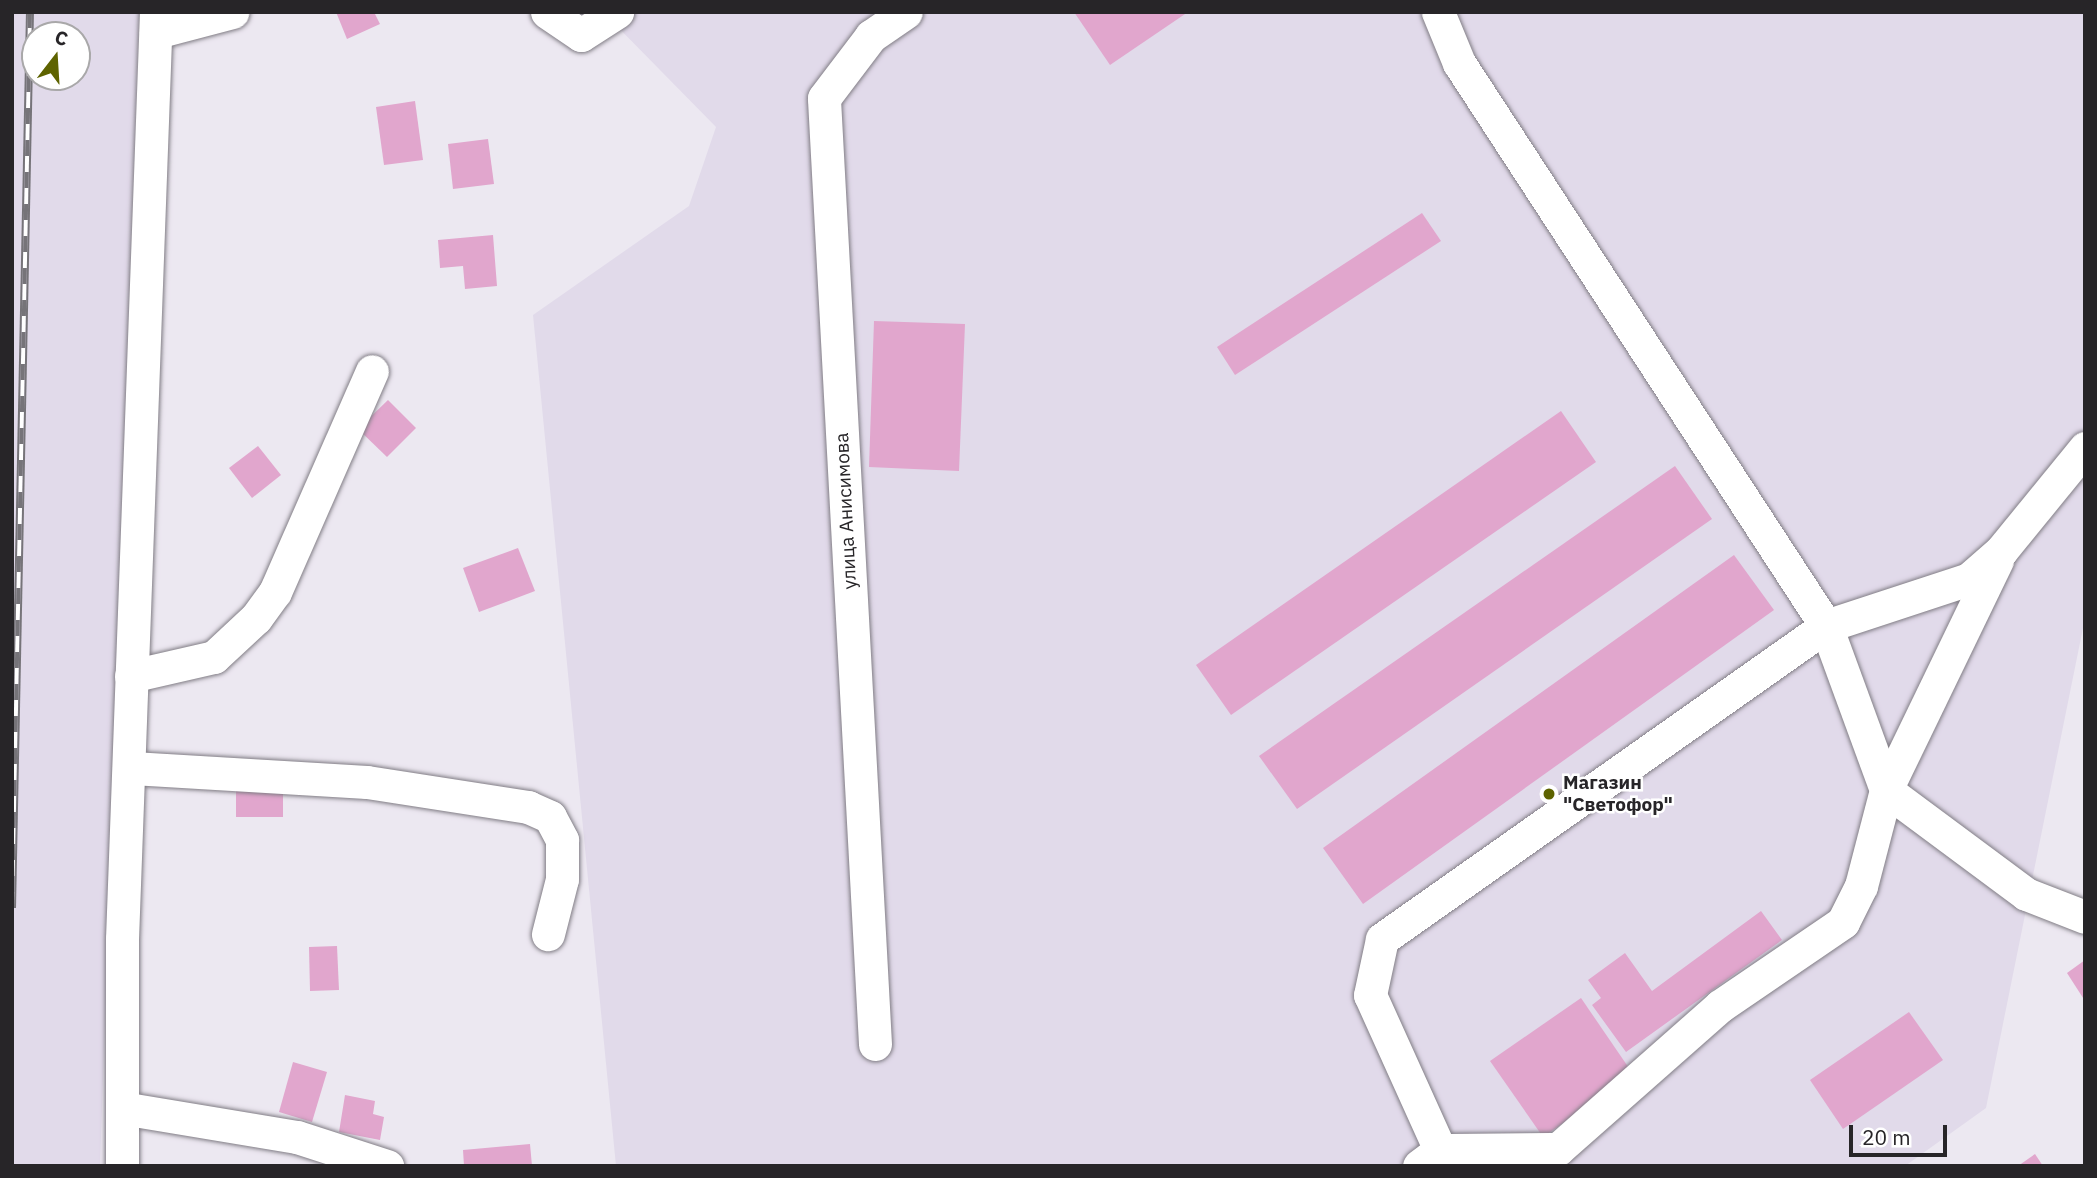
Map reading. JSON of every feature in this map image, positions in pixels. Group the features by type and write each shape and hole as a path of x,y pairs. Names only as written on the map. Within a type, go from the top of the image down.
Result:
{"street":[{"path":"122,1166 122,939 132,768 131,676 156,22 232,12"},
{"path":"547,12 581,35 617,12"},
{"name":"улица Анисимова","path":"875,1044 824,98 871,36 906,12"},
{"path":"1438,12 1459,63 1826,626 1886,790 2026,894 2085,917"},
{"path":"131,676 214,657 256,618 275,592 372,372"},
{"path":"2001,551 1886,790 1861,886 1843,922 1720,1006 1558,1150 1430,1158 1370,995 1382,939 1826,626 1969,579 2001,551 2085,448"},
{"path":"132,768 367,782 528,807 550,817 562,840 562,879 548,934"},
{"path":"122,1108 298,1137 387,1166"}],"shaded area":[{"path":"12,12 139,12 100,1166 12,1166"},
{"path":"603,12 2085,12 2085,618 1986,1108 1905,1166 616,1166 533,315 689,206 716,127"}],"building":[{"path":"336,12 374,12 380,24 347,39"},
{"path":"1074,12 1188,12 1110,65"},
{"path":"415,101 423,160 384,165 376,107"},
{"path":"488,139 494,184 453,189 448,144"},
{"path":"1422,213 1441,241 1235,375 1217,347"},
{"path":"493,235 497,286 465,289 463,266 440,268 438,240"},
{"path":"874,321 965,324 959,471 869,467"},
{"path":"388,400 416,428 387,457 358,429"},
{"path":"1561,411 1596,462 1231,715 1196,665"},
{"path":"258,446 281,475 252,498 229,468"},
{"path":"1675,466 1712,519 1297,809 1259,756"},
{"path":"518,548 535,591 479,612 463,568"},
{"path":"1734,555 1774,610 1363,904 1323,848"},
{"path":"236,784 283,784 283,817 236,817"},
{"path":"1761,911 1782,940 1626,1052 1592,1005 1601,998 1588,980 1625,953 1652,991"},
{"path":"337,946 339,990 310,991 309,947"},
{"path":"2085,960 2085,1001 2067,973"},
{"path":"1581,998 1633,1074 1543,1137 1490,1061"},
{"path":"1909,1012 1943,1060 1843,1129 1810,1080"},
{"path":"293,1062 327,1072 312,1122 279,1112"},
{"path":"345,1095 375,1101 373,1114 384,1117 380,1140 339,1132"},
{"path":"530,1144 532,1166 464,1166 463,1150"},
{"path":"2035,1154 2043,1166 2018,1166"}],"railway":[{"path":"12,908 30,12"}],"place":[{"name":"Магазин \"Светофор\"","path":"1549,794"}]}
